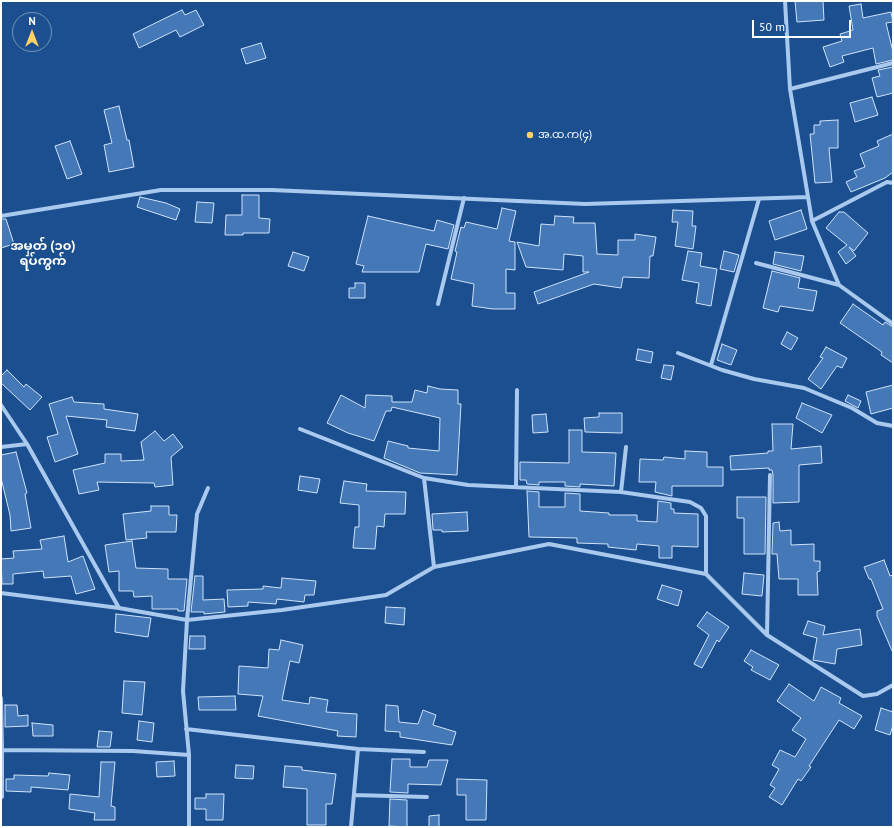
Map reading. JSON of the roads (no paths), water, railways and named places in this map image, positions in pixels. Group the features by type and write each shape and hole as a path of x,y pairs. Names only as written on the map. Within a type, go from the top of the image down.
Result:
{"street":[{"path":"785,1 790,89 812,221 839,285"},
{"path":"790,89 893,63"},
{"path":"812,221 887,182 893,183"},
{"path":"1,216 161,190 272,190 585,204 808,197"},
{"path":"438,304 464,198"},
{"path":"711,365 759,199"},
{"path":"756,263 839,285 893,324"},
{"path":"678,353 754,379 804,388 852,408 877,423 893,426"},
{"path":"516,487 517,390"},
{"path":"1,405 27,444 119,608"},
{"path":"300,429 424,478 468,485 621,492 690,502 701,508 706,516 706,574"},
{"path":"1,447 27,444"},
{"path":"621,492 626,447"},
{"path":"767,635 770,475"},
{"path":"424,478 434,567"},
{"path":"189,827 190,755 183,691 187,620 196,514 208,488"},
{"path":"1,594 119,608 187,620 282,610 386,595 434,567 549,544 706,574 767,635 863,696 876,694 893,685"},
{"path":"1,698 2,797"},
{"path":"186,729 358,749 424,752"},
{"path":"350,827 358,749"},
{"path":"2,750 133,751 190,755"},
{"path":"354,795 427,797"}],"place":[{"name":"အ.ထ.က(၄)","path":"530,135"}],"district":[{"name":"အမှတ် (၁၀) ရပ်ကွက်","path":"43,254"}]}
